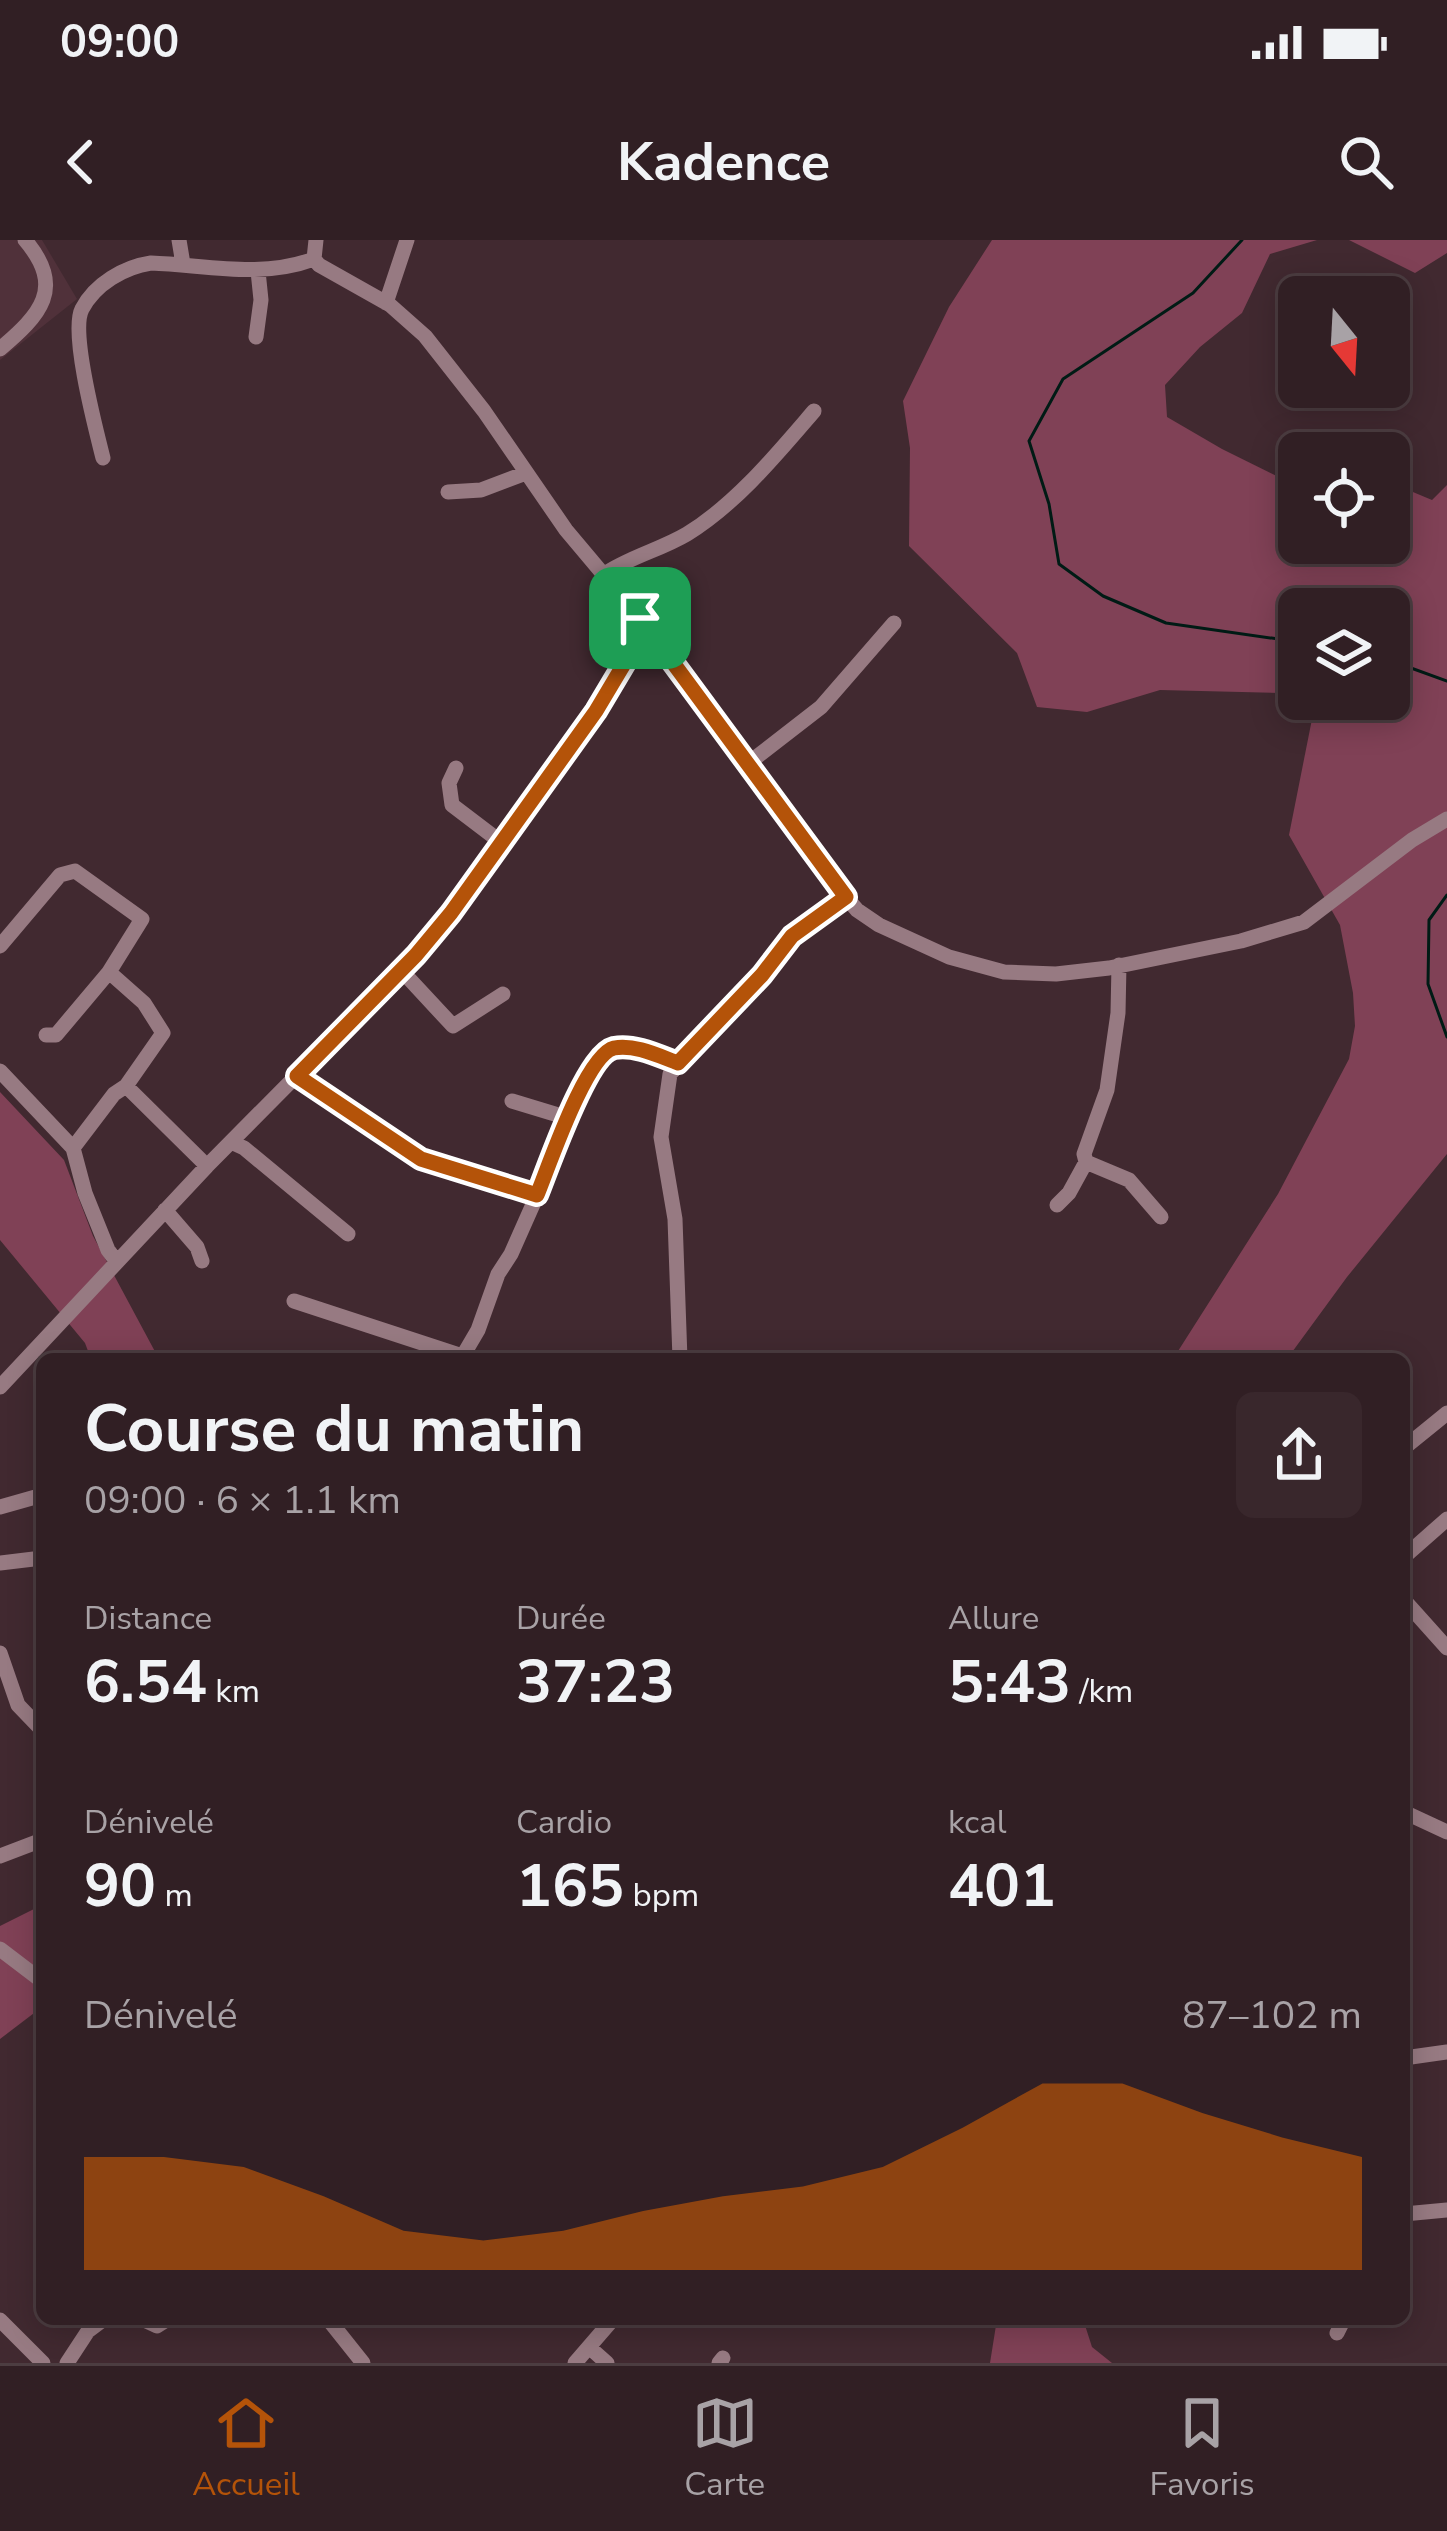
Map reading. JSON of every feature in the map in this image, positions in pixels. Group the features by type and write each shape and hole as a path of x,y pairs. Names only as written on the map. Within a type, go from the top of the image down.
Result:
{"street":[{"path":"0,349 39,314 46,291 46,275 25,240"},
{"path":"179,240 183,263"},
{"path":"316,240 314,259 319,266 386,303 425,336 459,376 526,473 750,762 846,897 879,925 949,957 1004,972 1056,974 1119,965 1241,941 1304,922 1447,818"},
{"path":"386,303 407,240"},
{"path":"103,458 89,406 78,323 82,307 108,279 137,265 183,263 258,271 291,268 314,259"},
{"path":"256,337 262,300 258,271"},
{"path":"603,574 686,535 707,520 763,470 814,411"},
{"path":"448,492 481,490 526,473"},
{"path":"0,1387 451,913 596,711 630,654 640,618"},
{"path":"750,762 821,707 894,623"},
{"path":"630,654 664,650"},
{"path":"456,768 449,783 452,805 502,843"},
{"path":"0,946 59,875 75,871 142,919 109,972 56,1035 46,1035"},
{"path":"680,1353 675,1219 661,1137 670,1074 792,936 846,897"},
{"path":"1057,1204 1069,1193 1086,1162 1084,1146 1107,1090 1119,965"},
{"path":"401,970 453,1026 503,994"},
{"path":"73,1148 163,1033 144,1003 109,972"},
{"path":"464,1353 587,1072 617,1047 678,1063"},
{"path":"0,1071 73,1148 85,1193 117,1262"},
{"path":"297,1076 421,1159 537,1195"},
{"path":"126,1086 207,1166"},
{"path":"512,1101 568,1118"},
{"path":"231,1142 348,1234"},
{"path":"1086,1162 1129,1180 1161,1217"},
{"path":"166,1210 197,1246 202,1261"},
{"path":"294,1301 446,1353"},
{"path":"1410,1443 1447,1413"},
{"path":"0,1507 36,1497"},
{"path":"1410,1552 1447,1519"},
{"path":"0,1563 36,1559"},
{"path":"1410,1607 1447,1648"},
{"path":"0,1653 19,1705 36,1723"},
{"path":"1410,1815 1447,1832"},
{"path":"0,1856 36,1842"},
{"path":"0,1949 36,1976"},
{"path":"1410,2057 1447,2052"},
{"path":"1410,2213 1447,2210"},
{"path":"0,2320 43,2363"},
{"path":"67,2363 96,2325"},
{"path":"333,2325 363,2363"},
{"path":"575,2363 605,2325"},
{"path":"589,2347 607,2363"}],"shaded area":[{"path":"0,240 42,240 77,299 0,360"},
{"path":"992,240 1317,240 1270,254 1242,313 1200,347 1165,385 1167,417 1278,477 1278,564 1410,564 1410,491 1432,500 1447,485 1447,1154 1291,1353 1177,1353 1278,1194 1349,1059 1355,1026 1353,993 1340,925 1289,835 1312,720 1410,720 1410,588 1278,588 1278,693 1160,690 1087,712 1037,707 1017,653 909,546 910,448 903,401 949,307"},
{"path":"1349,240 1447,240 1447,253 1415,273"},
{"path":"0,1092 64,1160 93,1236 156,1353 89,1353 0,1240"},
{"path":"36,1908 36,2012 0,2039 0,1926"},
{"path":"996,2325 1085,2325 1092,2347 1112,2363 990,2363"}],"waterway":[{"path":"1242,240 1193,293 1063,379 1029,441 1049,504 1059,564 1103,596 1166,623 1278,639"},
{"path":"1410,668 1447,681"},
{"path":"1447,895 1429,920 1428,984 1447,1037"}],"route":[{"path":"640,618 846,897 792,936 762,975 678,1063 617,1047 597,1060 587,1072 537,1195 421,1159 297,1076 451,913 596,711 630,654 640,618"}]}
